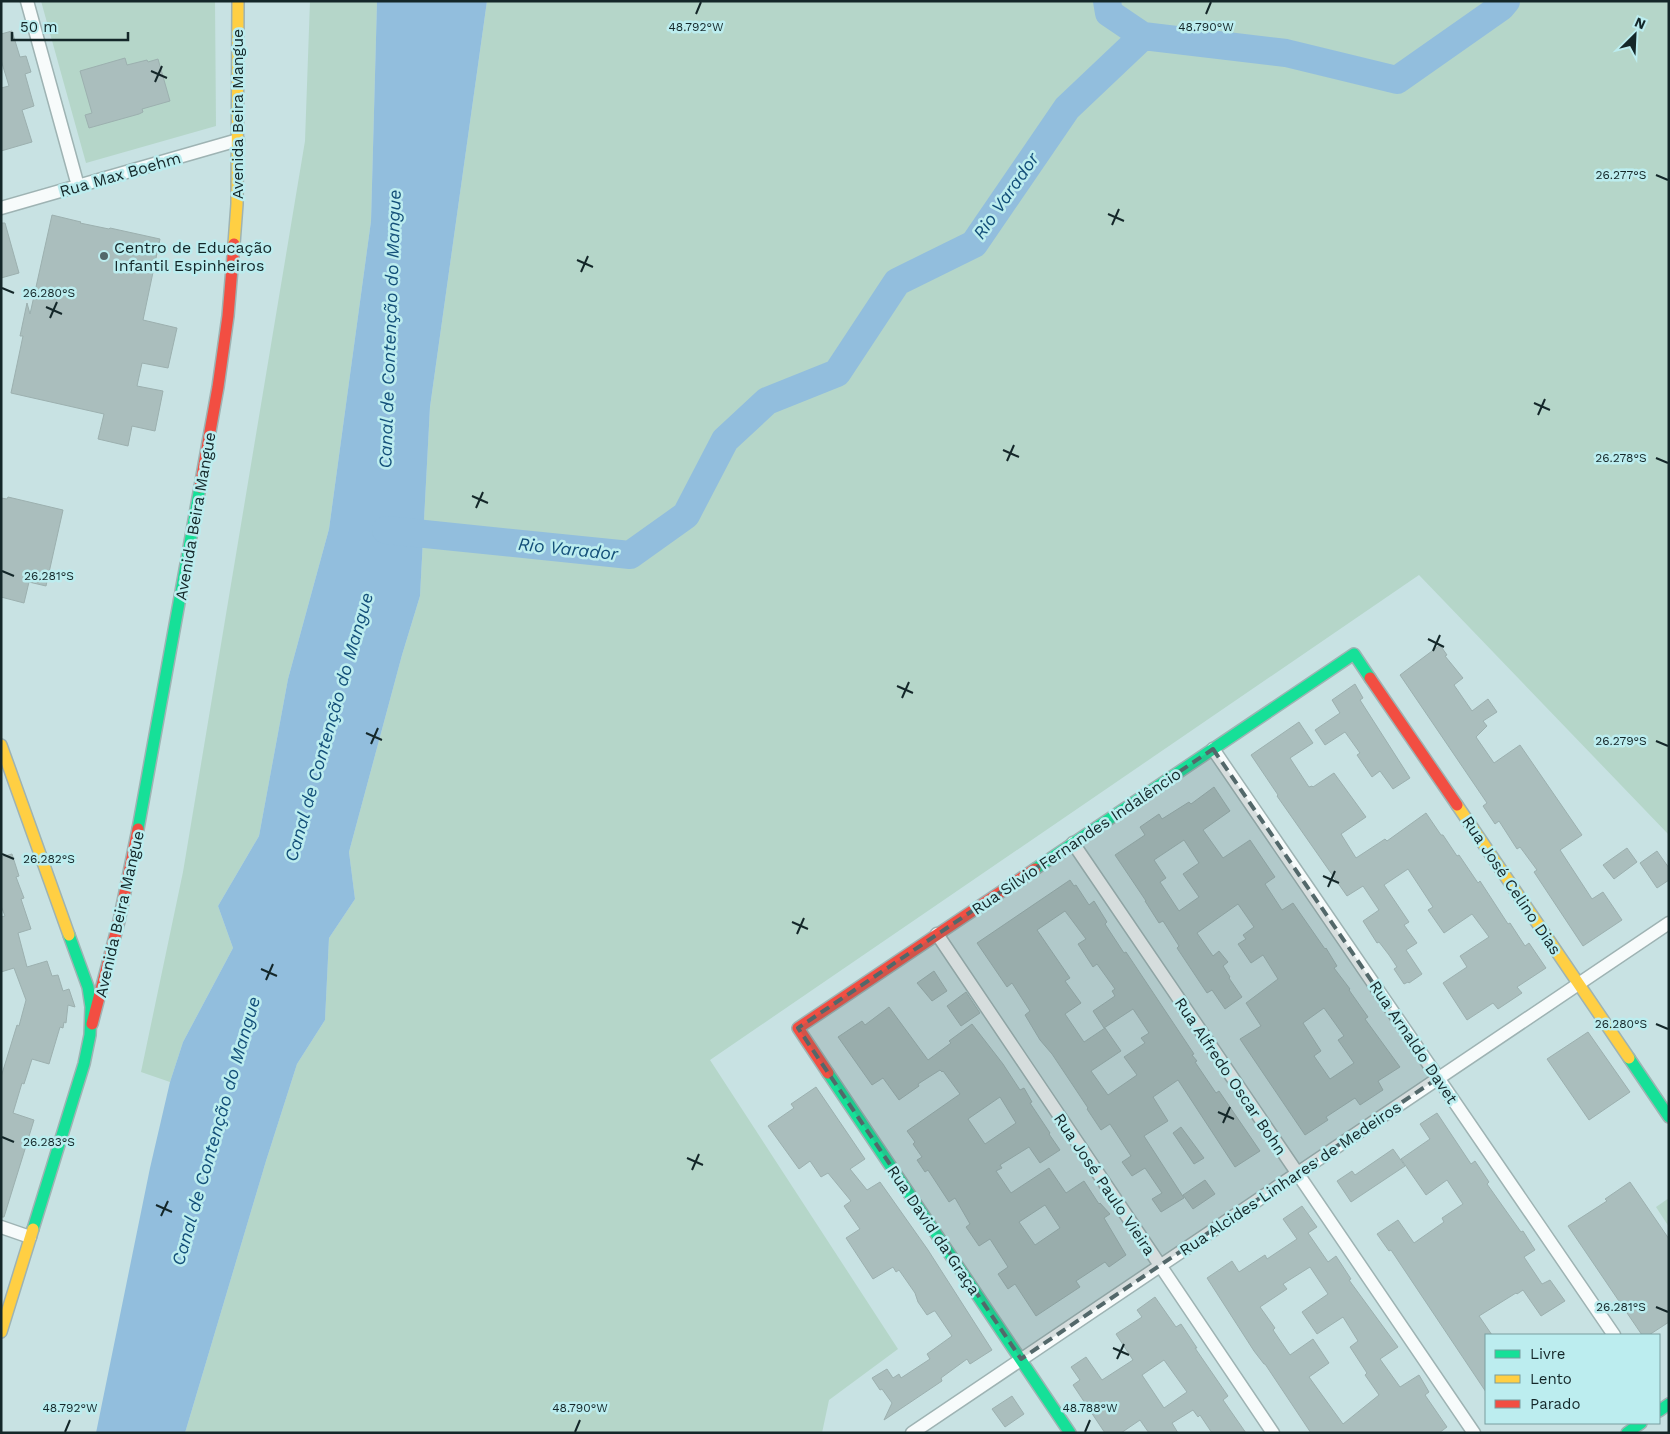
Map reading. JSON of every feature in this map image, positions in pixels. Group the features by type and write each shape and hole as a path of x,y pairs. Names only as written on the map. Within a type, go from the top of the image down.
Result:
{"street":[{"path":"27,1 78,186"},
{"name":"Avenida Beira Mangue","path":"92,1024 132,866 218,387 228,316 237,204 238,1"},
{"name":"Rua Max Boehm","path":"1,208 238,140"},
{"name":"Rua Sílvio Fernandes Indalêncio","path":"798,1028 1354,654"},
{"name":"Rua José Celino Dias","path":"1354,654 1669,1117"},
{"path":"1,745 88,988 92,1006 90,1042 84,1064 1,1332"},
{"name":"Rua Arnaldo Davet","path":"1213,748 1613,1334"},
{"name":"Rua Alfredo Oscar Bohn","path":"1073,843 1474,1433"},
{"name":"Rua Alcides Linhares de Medeiros","path":"912,1433 1669,923"},
{"name":"Rua José Paulo Vieira","path":"937,934 1273,1433"},
{"name":"Rua David da Graça","path":"798,1028 1070,1433"},
{"path":"1,1227 30,1237"},
{"path":"1627,1433 1640,1424"}],"highlighted area":[{"path":"1213,749 1438,1078 1021,1359 798,1028"}],"green space":[{"path":"41,1 215,1 216,126 86,163"},
{"path":"310,1 377,1 371,221 329,529 288,679 259,836 218,906 233,948 183,1042 170,1082 141,1072 183,872 305,141"},
{"path":"487,1 1669,1 1669,835 1419,575 710,1060 898,1349 829,1400 822,1433 185,1433 297,1064 325,1020 329,938 355,899 349,852 402,655 420,596 430,407"},
{"path":"1669,1198 1669,1227 1656,1207"}],"water":[{"name":"Canal de Contenção do Mangue","path":"377,1 487,1 430,407 420,596 402,655 349,852 355,899 329,938 325,1020 297,1064 185,1433 96,1433 150,1168 170,1082 183,1042 233,948 218,906 259,836 288,679 329,529 371,221"}],"building":[{"path":"12,31 20,57 26,56 31,72 25,74 34,106 22,110 32,142 1,151 1,88 9,86 1,60 1,34"},
{"path":"125,58 127,65 158,59 170,101 142,109 143,112 139,114 89,128 85,115 92,113 80,71"},
{"path":"52,215 80,223 160,239 143,320 177,328 168,368 142,363 137,386 163,391 155,431 132,426 128,446 98,439 104,414 11,393 23,336 20,336 27,303 30,314"},
{"path":"1,223 5,223 19,273 1,278"},
{"path":"8,497 63,510 46,586 29,582 24,603 1,597 1,498 7,499"},
{"path":"1440,645 1447,655 1445,656 1463,678 1454,685 1472,711 1488,699 1497,712 1483,721 1487,726 1476,737 1494,763 1520,745 1582,835 1560,850 1592,899 1603,892 1622,920 1583,946 1534,872 1537,870 1520,847 1517,849 1499,821 1495,824 1483,806 1487,803 1400,675"},
{"path":"1355,684 1363,698 1360,700 1410,778 1393,789 1380,771 1372,777 1357,755 1360,753 1345,732 1325,745 1315,730 1340,713 1332,700"},
{"path":"1299,722 1313,743 1290,758 1309,787 1313,787 1334,773 1366,817 1341,834 1356,858 1385,839 1387,841 1426,813 1478,883 1480,881 1525,946 1529,943 1546,968 1517,987 1522,993 1498,1009 1493,1003 1467,1020 1443,983 1467,967 1460,956 1489,937 1472,914 1444,933 1428,910 1433,907 1408,869 1384,885 1409,922 1404,925 1417,943 1406,950 1422,974 1409,983 1404,984 1394,969 1397,967 1379,942 1377,943 1363,921 1379,910 1363,886 1347,896 1277,796 1251,755"},
{"path":"1214,787 1230,811 1203,830 1223,858 1250,840 1275,877 1265,884 1282,910 1293,903 1326,948 1337,966 1334,968 1368,1017 1365,1019 1400,1067 1378,1081 1383,1090 1360,1105 1355,1098 1326,1117 1328,1120 1305,1135 1240,1039 1261,1026 1246,1003 1278,979 1263,955 1251,963 1238,944 1246,939 1243,935 1254,927 1238,904 1197,933 1213,956 1219,951 1228,962 1223,966 1242,997 1225,1009 1212,990 1207,993 1177,948 1179,946 1163,921 1159,923 1115,855 1145,835 1140,827 1159,814 1162,819 1189,802 1191,804","holes":["1184,840 1199,863 1183,874 1199,897 1179,911 1160,882 1166,878 1154,860","1324,1008 1344,1036 1338,1040 1354,1063 1330,1079 1314,1056 1321,1051 1303,1023"]},
{"path":"1627,848 1637,862 1614,879 1603,865"},
{"path":"1657,851 1669,868 1669,880 1657,888 1640,863"},
{"path":"12,854 19,876 16,877 24,898 21,899 31,929 18,933 27,967 47,961 52,976 58,975 63,991 69,989 75,1007 68,1005 66,1023 64,1022 63,1028 60,1027 49,1064 32,1059 24,1084 22,1083 13,1113 34,1120 4,1217 1,1217 1,1077 26,1000 14,968 1,972 1,917 5,916 1,906 1,857"},
{"path":"1070,880 1074,886 1076,885 1089,905 1094,901 1107,922 1105,924 1124,953 1126,952 1194,1054 1192,1055 1197,1061 1195,1062 1216,1093 1219,1091 1260,1151 1235,1167 1178,1080 1153,1097 1168,1121 1144,1136 1184,1198 1161,1212 1152,1199 1162,1193 1145,1168 1132,1176 1122,1162 1131,1156 1110,1124 1101,1130 1052,1054 1040,1040 1025,1015 1030,1011 1012,983 1007,987 977,943","holes":["1065,911 1086,939 1078,944 1093,967 1097,964 1115,989 1112,991 1115,996 1093,1011 1104,1028 1133,1009 1149,1033 1141,1038 1145,1043 1124,1057 1137,1075 1108,1095 1091,1071 1121,1051 1105,1028 1084,1042 1065,1014 1081,1003 1065,981 1070,978 1037,930"]},
{"path":"934,971 947,991 932,1001 917,983"},
{"path":"966,992 980,1013 961,1026 947,1006"},
{"path":"889,1007 928,1060 972,1024 1003,1064 1020,1090 1024,1088 1032,1102 1030,1103 1060,1150 1040,1163 1029,1147 1000,1165 1002,1168 996,1171 1011,1193 1049,1168 1066,1193 1084,1181 1099,1204 1110,1214 1104,1218 1126,1255 1109,1267 1105,1262 1076,1281 1080,1287 1036,1316 1015,1284 1008,1289 998,1274 1008,1267 990,1239 979,1246 966,1227 970,1224 955,1198 949,1202 928,1170 925,1172 917,1160 922,1157 907,1131 960,1094 943,1071 940,1070 918,1084 919,1086 899,1100 883,1078 872,1085 838,1037 862,1021 865,1025","holes":["1000,1097 1016,1123 985,1144 968,1119","1045,1205 1060,1228 1035,1245 1019,1222"]},
{"path":"1588,1032 1630,1092 1589,1120 1547,1059"},
{"path":"816,1087 865,1159 850,1169 867,1190 880,1182 928,1250 992,1350 970,1364 967,1359 941,1378 942,1381 884,1420 892,1403 872,1378 887,1369 893,1378 899,1374 901,1378 930,1359 927,1354 952,1336 935,1311 927,1315 899,1270 896,1272 893,1267 873,1279 846,1238 860,1229 844,1206 851,1201 828,1173 821,1177 810,1161 799,1169 768,1126 794,1108 791,1104"},
{"path":"1437,1113 1471,1164 1475,1161 1489,1182 1487,1184 1535,1250 1524,1257 1542,1284 1550,1280 1565,1301 1541,1316 1523,1290 1479,1316 1491,1334 1485,1334 1485,1391 1391,1250 1389,1251 1377,1234 1398,1220 1414,1243 1444,1222 1442,1218 1463,1204 1447,1180 1426,1195 1401,1159 1430,1139 1420,1124"},
{"path":"1181,1127 1204,1158 1194,1164 1173,1133"},
{"path":"1393,1149 1405,1166 1351,1202 1337,1181 1352,1171 1355,1175"},
{"path":"1205,1180 1215,1194 1193,1209 1183,1195"},
{"path":"1630,1182 1669,1239 1669,1322 1651,1334 1641,1334 1568,1226 1607,1201 1605,1199"},
{"path":"1302,1206 1317,1227 1308,1233 1328,1262 1336,1256 1351,1279 1349,1280 1398,1347 1380,1359 1400,1387 1419,1375 1429,1392 1425,1395 1447,1427 1439,1433 1311,1433 1265,1364 1254,1351 1207,1278 1232,1261 1239,1272 1265,1255 1267,1259 1297,1239 1283,1219","holes":["1310,1267 1328,1294 1302,1312 1317,1334 1343,1317 1358,1341 1350,1347 1367,1373 1365,1375 1379,1395 1343,1424 1309,1377 1329,1363 1313,1339 1290,1355 1273,1330 1275,1328 1260,1307 1287,1289 1283,1284"]},
{"path":"1155,1297 1176,1327 1181,1324 1228,1396 1223,1400 1246,1433 1212,1433 1200,1415 1198,1417 1193,1410 1172,1423 1178,1433 1149,1433 1140,1420 1121,1433 1105,1433 1073,1385 1080,1380 1071,1367 1086,1357 1102,1380 1133,1360 1116,1334 1142,1317 1137,1310","holes":["1164,1360 1187,1392 1164,1408 1142,1375"]},
{"path":"1012,1396 1024,1414 1005,1427 992,1409"}],"waterway":[{"path":"1107,1 1109,13 1143,36"},
{"name":"Rio Varador","path":"386,530 630,555 686,515 725,440 767,401 837,373 897,282 974,244 1067,108 1143,36 1286,53 1397,80 1501,7 1506,1"}],"traffic: fast":[{"path":"138,829 200,487"},
{"path":"1035,869 1354,654 1370,678"},
{"path":"33,1229 84,1064 90,1035 91,1007 88,987 69,935"},
{"path":"1629,1058 1669,1117"},
{"path":"828,1073 1070,1433"},
{"path":"1660,1410 1669,1404"},
{"path":"1627,1433 1640,1424"}],"traffic: slow":[{"path":"234,244 237,204 238,1"},
{"path":"1,745 69,935"},
{"path":"1457,805 1629,1058"},
{"path":"1,1332 33,1229"}],"traffic: jam":[{"path":"200,487 218,387 228,316 234,244"},
{"path":"1370,678 1457,805"},
{"path":"92,1024 119,921 138,829"},
{"path":"828,1073 798,1028 1035,869"}],"place":[{"name":"Centro de Educação Infantil Espinheiros","path":"104,256"}]}
